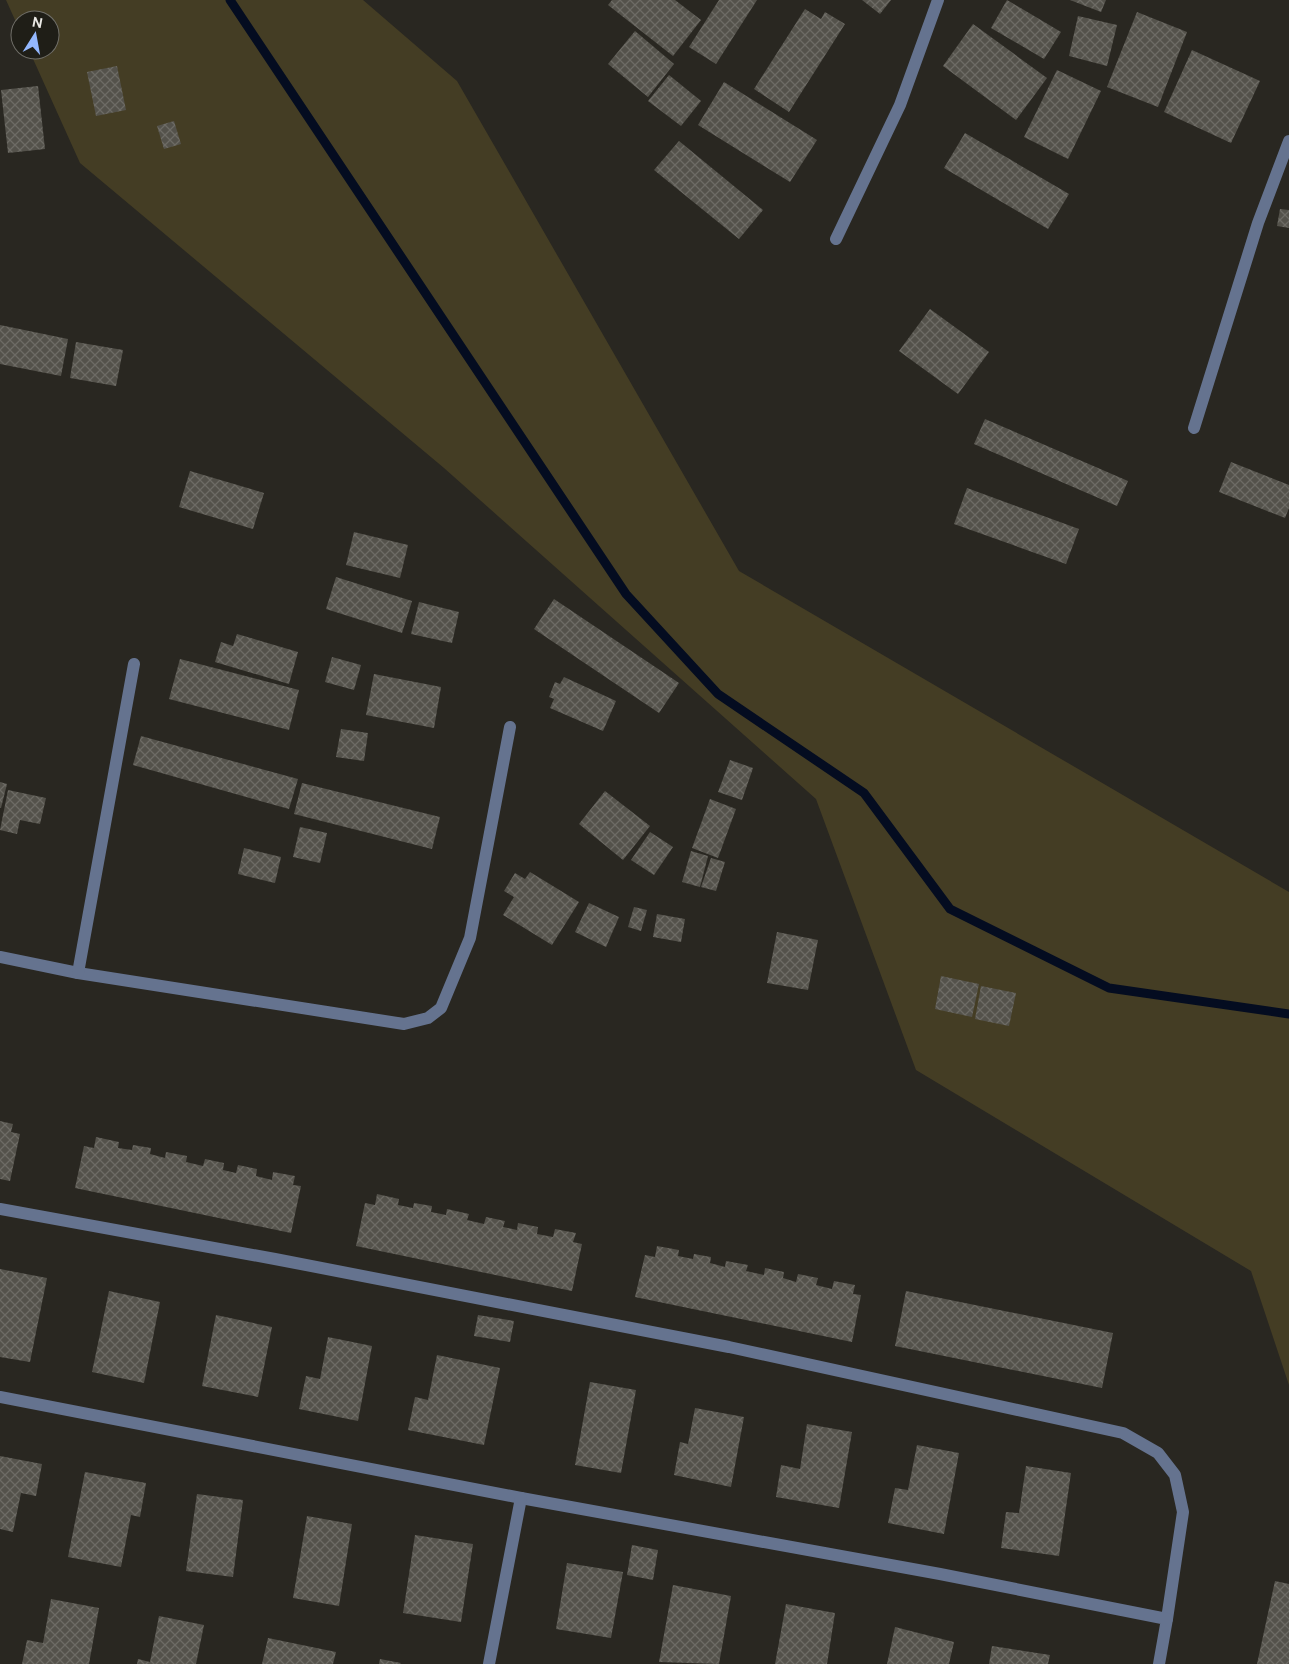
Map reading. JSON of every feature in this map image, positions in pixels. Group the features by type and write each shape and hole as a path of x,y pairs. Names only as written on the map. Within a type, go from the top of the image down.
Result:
{"street":[{"path":"836,239 900,106 938,0"},
{"path":"1194,428 1258,224 1289,141"},
{"path":"78,973 134,664"},
{"path":"0,957 78,973 404,1024 428,1018 441,1008 470,938 510,727"},
{"path":"0,1209 275,1259 729,1347 1123,1433 1158,1453 1175,1475 1183,1512 1159,1664"},
{"path":"0,1397 521,1498 940,1574 1167,1619"},
{"path":"489,1664 521,1498"}],"shaded area":[{"path":"6,0 363,0 457,81 739,571 1289,892 1289,1385 1251,1271 916,1070 816,799 444,468 80,163 34,60 60,60 60,10 11,10"}],"building":[{"path":"612,0 675,0 701,20 673,56 608,5"},
{"path":"719,0 757,0 716,64 689,47"},
{"path":"862,0 891,0 880,14"},
{"path":"1007,0 1061,32 1044,59 991,28"},
{"path":"1070,0 1106,0 1101,12"},
{"path":"805,9 821,19 825,12 845,24 789,112 754,89"},
{"path":"1137,12 1187,32 1158,107 1107,87"},
{"path":"1078,16 1117,25 1107,66 1069,56"},
{"path":"973,24 1047,78 1016,120 943,66"},
{"path":"635,31 674,64 648,97 608,64"},
{"path":"1192,50 1260,81 1231,143 1164,112"},
{"path":"117,66 126,110 96,116 87,72"},
{"path":"1057,70 1101,91 1068,159 1024,137"},
{"path":"669,75 701,101 681,126 648,101"},
{"path":"724,82 817,140 790,182 698,125"},
{"path":"38,86 45,149 8,153 1,90"},
{"path":"174,121 181,144 164,149 157,126"},
{"path":"965,133 1069,194 1048,229 944,168"},
{"path":"679,141 763,210 739,239 654,170"},
{"path":"1280,209 1289,210 1289,228 1277,226"},
{"path":"930,309 989,352 958,394 899,351"},
{"path":"0,325 68,339 61,376 0,364"},
{"path":"76,342 123,350 116,386 70,378"},
{"path":"985,419 1128,481 1117,506 974,444"},
{"path":"1231,462 1289,485 1289,508 1285,518 1219,492"},
{"path":"190,471 264,493 253,529 179,507"},
{"path":"967,488 1079,529 1066,564 954,524"},
{"path":"354,532 408,545 400,578 346,565"},
{"path":"336,577 412,601 402,633 326,609"},
{"path":"554,599 679,683 659,713 534,629"},
{"path":"419,602 459,612 452,643 411,634"},
{"path":"237,634 298,652 289,684 215,662 221,642 233,646"},
{"path":"332,657 361,665 354,690 325,682"},
{"path":"180,659 299,690 289,730 169,699"},
{"path":"374,674 441,687 434,728 366,715"},
{"path":"564,677 616,701 603,731 550,708 554,699 549,697 555,682 560,684"},
{"path":"341,729 368,733 364,761 336,757"},
{"path":"141,736 298,779 289,809 133,765"},
{"path":"730,760 753,768 742,800 718,792"},
{"path":"0,782 7,784 1,808 0,808"},
{"path":"302,783 440,817 432,849 294,814"},
{"path":"8,790 46,798 40,824 20,820 17,834 0,830"},
{"path":"605,791 650,826 623,860 579,824"},
{"path":"710,799 736,809 718,858 692,848"},
{"path":"300,827 327,833 320,863 293,857"},
{"path":"650,832 673,847 654,875 631,860"},
{"path":"244,848 281,857 275,883 238,874"},
{"path":"691,851 708,856 700,887 682,882"},
{"path":"711,858 725,862 716,891 701,887"},
{"path":"530,872 579,902 552,945 503,915 514,897 504,891 515,873 525,879"},
{"path":"589,903 619,917 606,947 575,932"},
{"path":"634,907 647,910 641,931 628,927"},
{"path":"657,914 685,919 681,942 653,937"},
{"path":"777,932 818,940 808,990 767,983"},
{"path":"941,976 979,984 972,1017 935,1009"},
{"path":"981,986 1016,993 1009,1026 975,1019"},
{"path":"0,1121 13,1124 11,1132 20,1134 10,1181 0,1179"},
{"path":"96,1137 119,1142 118,1148 132,1150 133,1145 151,1148 150,1154 165,1158 166,1152 187,1156 186,1162 203,1166 205,1159 224,1163 223,1170 236,1173 238,1165 257,1169 256,1176 272,1180 273,1172 295,1176 293,1185 301,1186 291,1233 75,1188 84,1146 94,1148"},
{"path":"377,1194 399,1199 398,1205 413,1208 414,1203 432,1206 431,1212 446,1215 447,1209 469,1214 467,1220 484,1224 486,1217 505,1221 503,1227 517,1230 518,1223 538,1227 537,1234 553,1237 555,1229 576,1233 573,1242 582,1244 572,1291 356,1246 365,1203 375,1205"},
{"path":"657,1246 679,1250 678,1256 693,1259 694,1254 711,1257 710,1263 725,1267 726,1261 748,1265 746,1271 764,1275 765,1268 784,1272 783,1278 796,1282 798,1274 818,1278 816,1285 832,1289 834,1281 855,1285 853,1294 861,1295 852,1342 635,1297 645,1255 655,1257"},
{"path":"0,1269 47,1278 30,1362 0,1357"},
{"path":"109,1291 160,1302 144,1383 92,1372"},
{"path":"906,1291 1113,1333 1102,1388 895,1346"},
{"path":"216,1315 272,1327 258,1397 202,1386"},
{"path":"478,1315 514,1321 510,1342 474,1336"},
{"path":"328,1337 372,1346 358,1421 299,1409 306,1376 320,1379"},
{"path":"437,1355 500,1368 484,1445 408,1430 415,1397 428,1400"},
{"path":"590,1382 636,1390 621,1473 575,1465"},
{"path":"695,1408 744,1417 731,1487 674,1475 680,1442 688,1444"},
{"path":"807,1424 852,1432 839,1508 776,1497 781,1465 800,1469"},
{"path":"917,1445 959,1453 944,1534 888,1523 895,1488 908,1490"},
{"path":"0,1456 42,1464 36,1496 21,1493 13,1532 0,1529"},
{"path":"1026,1466 1071,1473 1059,1556 1001,1548 1006,1512 1019,1513"},
{"path":"85,1472 146,1483 140,1517 131,1515 121,1567 68,1557"},
{"path":"197,1494 243,1500 233,1577 186,1571"},
{"path":"307,1516 352,1524 339,1606 293,1598"},
{"path":"415,1535 473,1544 461,1622 403,1613"},
{"path":"632,1545 658,1550 653,1580 627,1575"},
{"path":"567,1563 623,1572 611,1638 556,1629"},
{"path":"1275,1581 1289,1584 1289,1664 1257,1664"},
{"path":"673,1585 731,1596 719,1664 659,1662"},
{"path":"51,1599 99,1608 89,1664 22,1664 27,1640 43,1643"},
{"path":"786,1604 835,1613 827,1664 775,1664"},
{"path":"159,1616 204,1625 196,1664 137,1664 138,1659 150,1662"},
{"path":"895,1627 954,1642 949,1664 887,1664"},
{"path":"268,1638 336,1652 333,1664 262,1664"},
{"path":"992,1646 1050,1655 1048,1664 989,1664"},
{"path":"380,1659 401,1663 379,1664"}],"waterway":[{"path":"230,0 626,594 718,694 864,793 950,909 1109,988 1289,1014"}]}
